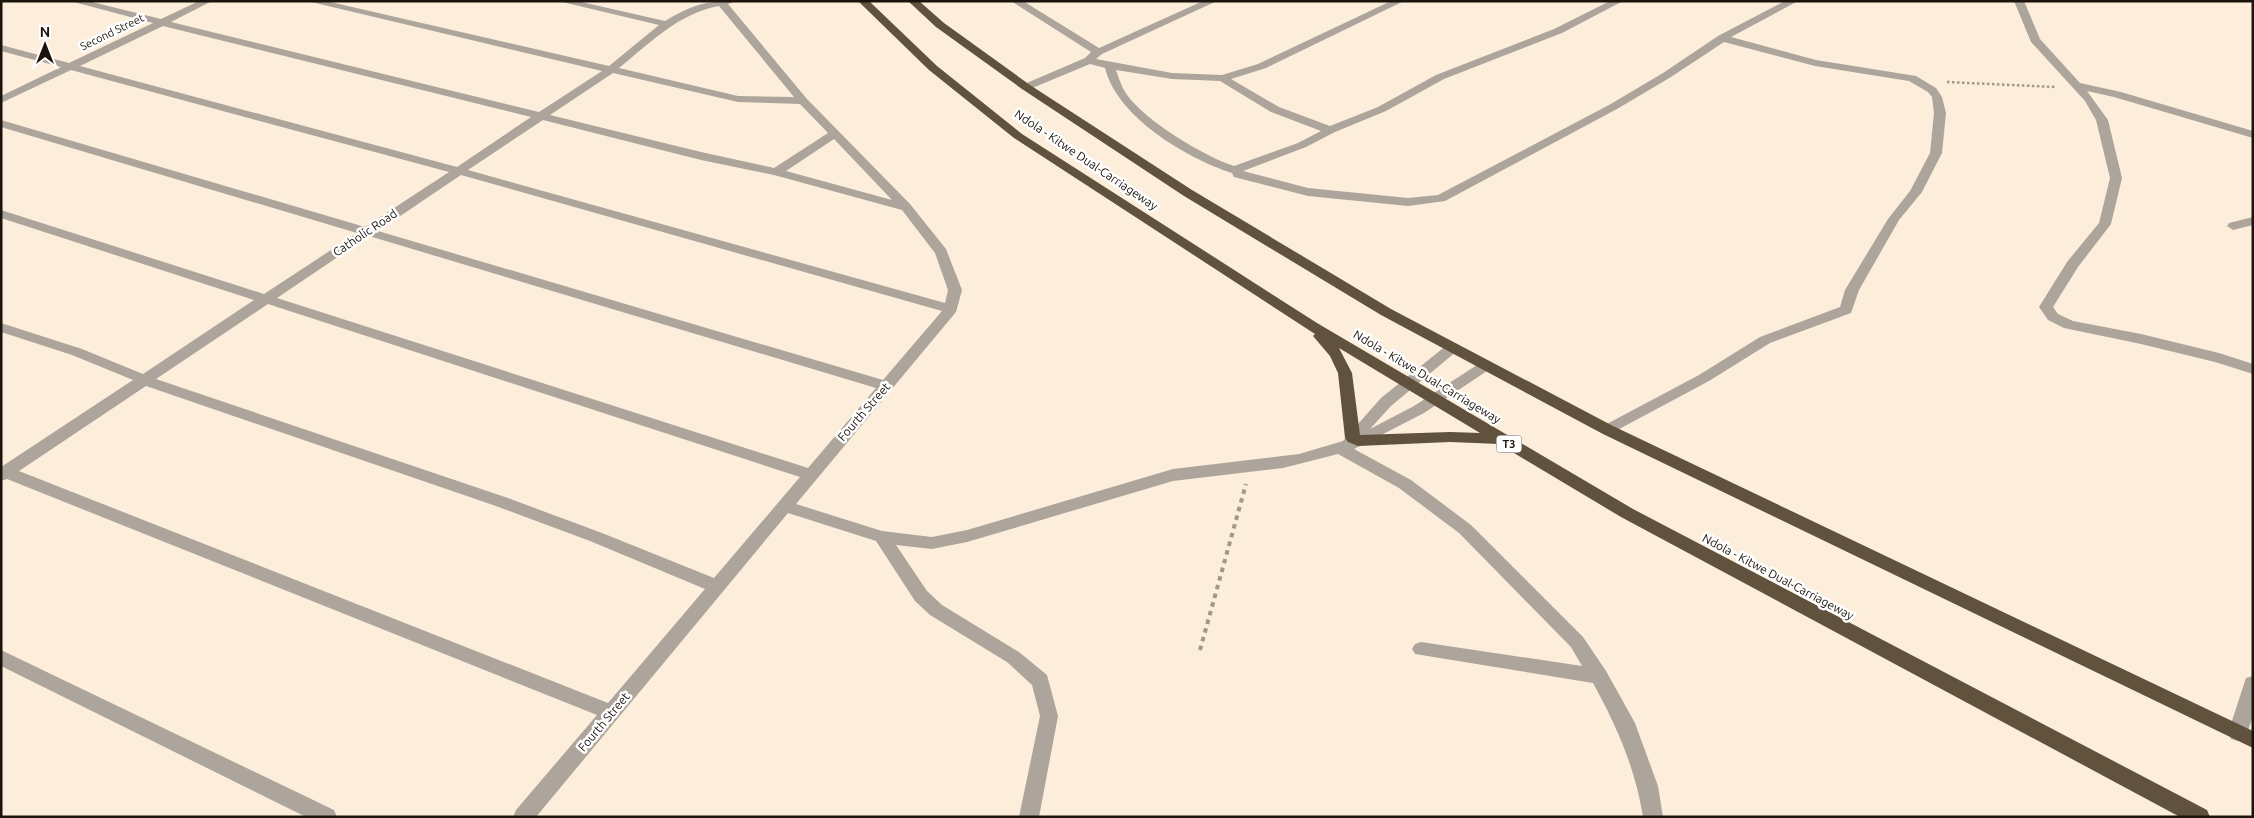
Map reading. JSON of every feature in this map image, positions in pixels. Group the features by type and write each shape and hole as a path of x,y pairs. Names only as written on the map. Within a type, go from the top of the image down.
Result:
{"highway":[{"name":"Ndola - Kitwe Dual-Carriageway","path":"863,1 933,68 983,106 1018,136 1312,326 1626,513 2200,817"},
{"path":"913,1 940,25 1026,87 1188,192 1386,312 1608,430 2245,737"},
{"path":"1312,326 1336,354 1344,373 1350,443 1450,436 1503,440"}],"street":[{"path":"75,1 540,117 776,172 906,207"},
{"name":"Second Street","path":"1,100 207,1"},
{"path":"312,1 738,99 803,101"},
{"path":"562,1 668,24"},
{"path":"1016,1 1098,52"},
{"path":"1026,87 1089,60 1098,52 1170,18 1212,1"},
{"path":"1089,60 1110,66 1172,76 1223,78 1262,66 1399,1"},
{"path":"1236,171 1238,168 1302,145 1331,130 1382,109 1440,78 1496,54 1558,31 1618,1"},
{"path":"1110,66 1113,81 1130,107 1189,151 1213,164 1236,171 1238,174 1308,192 1408,202 1441,198 1613,107 1667,75 1722,38 1793,1"},
{"path":"2019,1 2035,40 2090,99 2102,120 2116,178 2105,224 2072,265 2046,307 2053,317 2069,325 2141,339 2219,358 2253,369"},
{"path":"1,48 459,171 951,309 955,290 941,252 906,207 803,101 725,2"},
{"name":"Catholic Road","path":"4,474 612,69 668,24 698,6 725,2"},
{"path":"1608,430 1704,378 1765,340 1846,310 1852,290 1894,219 1916,192 1936,153 1940,114 1937,97 1932,90 1912,78 1815,63 1722,38"},
{"path":"1223,78 1263,104 1285,115 1331,130"},
{"path":"2076,85 2117,94 2253,136"},
{"path":"1,123 887,386"},
{"path":"776,172 834,134"},
{"path":"1,214 810,474"},
{"path":"2233,226 2253,221"},
{"name":"Fourth Street","path":"523,817 612,713 810,474 951,309"},
{"path":"1,327 77,352 145,380 498,501 596,537 717,587"},
{"path":"1350,443 1386,402 1452,348"},
{"path":"785,506 882,537 932,543 967,536 1174,475 1208,468 1251,466 1298,460 1350,443 1436,401 1485,366"},
{"path":"1350,443 1465,529 1577,642 1599,676 1625,723 1648,786 1653,817"},
{"path":"4,474 612,713"},
{"path":"882,537 921,596 936,610 1013,657 1040,681 1049,716 1029,817"},
{"path":"1421,650 1599,676"},
{"path":"1,657 327,817"},
{"path":"2245,737 2253,684"}],"path":[{"path":"1912,78 2050,87 2076,85"},
{"path":"1200,650 1251,466"}]}
